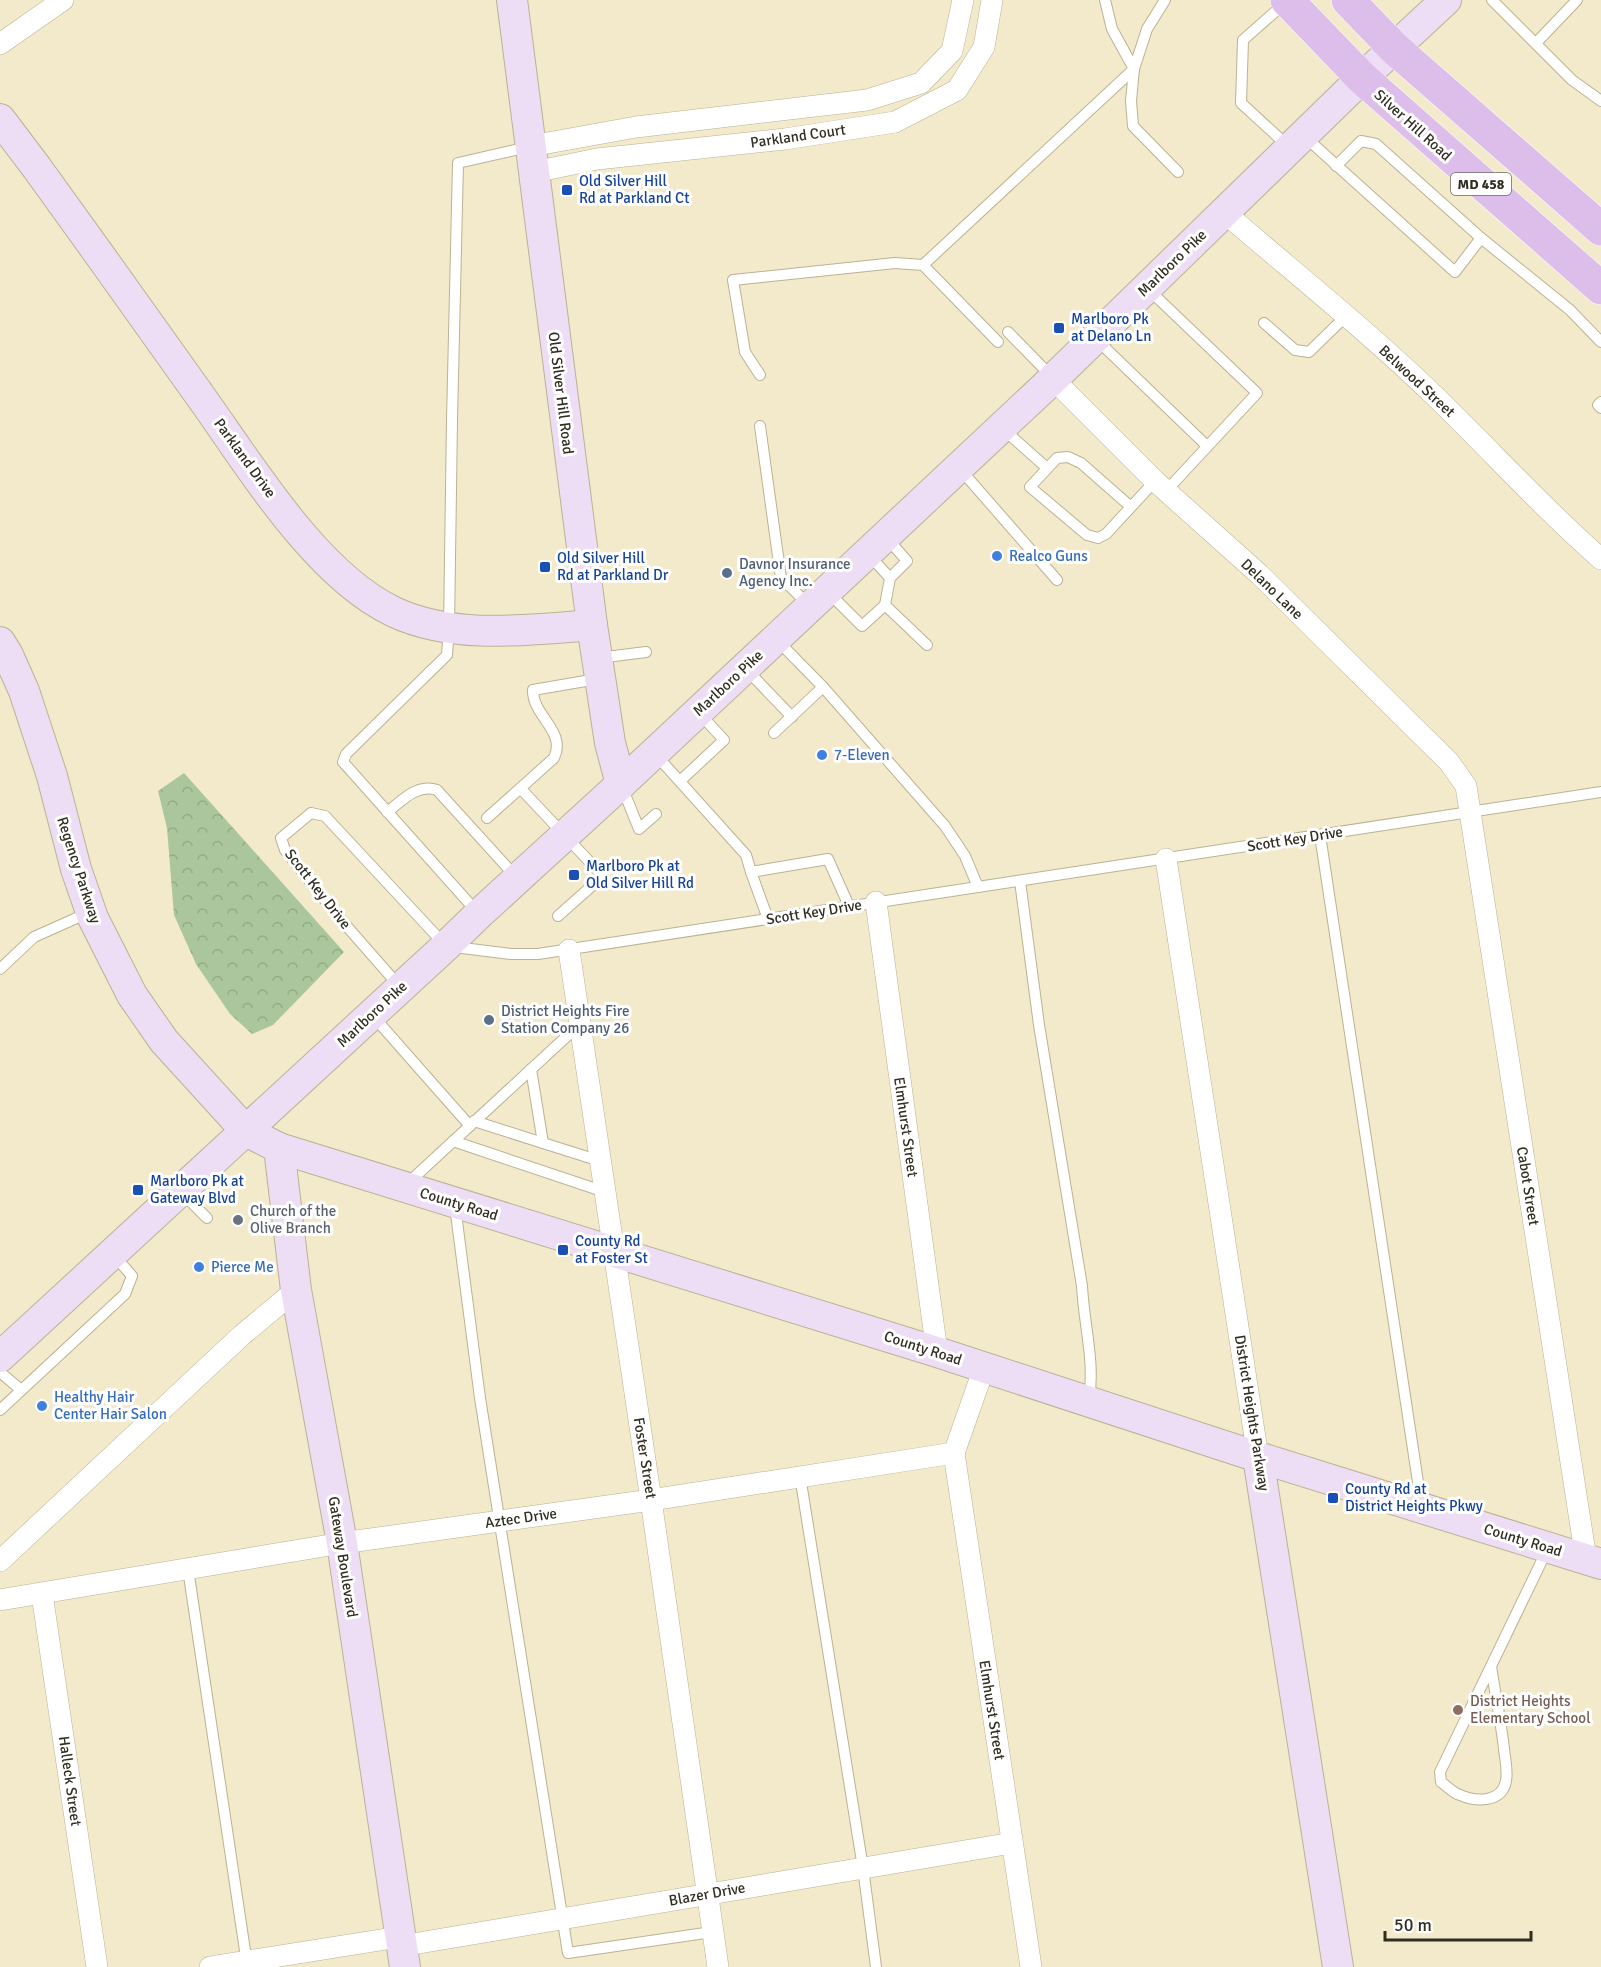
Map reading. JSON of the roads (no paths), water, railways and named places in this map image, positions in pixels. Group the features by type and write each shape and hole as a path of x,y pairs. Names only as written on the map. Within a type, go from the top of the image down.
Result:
{"main road":[{"name":"Silver Hill Road","path":"1287,0 1362,78 1601,288"},
{"name":"MD 458","path":"1348,0 1394,48 1601,229"}],"street":[{"path":"0,45 63,0"},
{"name":"Old Silver Hill Road","path":"512,0 591,625 610,743 621,783"},
{"name":"Parkland Court","path":"532,159 592,135 636,127 867,100 921,83 952,51 963,0"},
{"name":"Parkland Court","path":"532,159 597,159 785,139 895,122 957,90 984,47 992,0"},
{"name":"Marlboro Pike","path":"2,1354 401,988 776,639 1053,379 1362,78 1446,0"},
{"path":"867,100 868,126"},
{"name":"Parkland Drive","path":"0,119 38,168 278,505 323,558 363,593 396,613 430,625 449,628 520,631 591,625"},
{"path":"592,135 597,159"},
{"name":"Belwood Street","path":"1224,212 1444,404 1571,533 1601,559"},
{"name":"Delano Lane","path":"1053,379 1161,485 1259,574 1449,762 1466,786 1471,812"},
{"name":"Regency Parkway","path":"0,642 28,702 52,776 76,869 90,912 132,995 164,1041 246,1131"},
{"name":"Cabot Street","path":"1471,812 1593,1562"},
{"name":"District Heights Parkway","path":"1166,859 1338,1967"},
{"name":"Elmhurst Street","path":"876,902 937,1352"},
{"name":"Foster Street","path":"569,950 718,1967"},
{"name":"County Road","path":"246,1131 279,1148 937,1352 1258,1457 1593,1562"},
{"name":"Gateway Boulevard","path":"279,1148 296,1290 342,1543 402,1950"},
{"path":"0,1561 242,1335 296,1290"},
{"path":"954,1453 984,1368"},
{"name":"Elmhurst Street","path":"954,1453 1031,1967"},
{"name":"Aztec Drive","path":"0,1600 342,1543 651,1500 954,1453"},
{"name":"Halleck Street","path":"42,1594 98,1967"},
{"name":"Blazer Drive","path":"210,1967 402,1950 562,1919 1012,1843"}],"lane":[{"path":"1105,0 1112,29 1134,69"},
{"path":"1165,0 1147,29 1134,69 1131,101 1133,126 1178,172"},
{"path":"1287,0 1243,40 1241,103 1296,142 1336,166 1455,272 1481,238"},
{"path":"1492,0 1572,80 1601,101"},
{"path":"1536,44 1577,0"},
{"path":"923,265 1134,69"},
{"path":"1336,166 1361,141 1376,144 1481,238 1570,310 1601,342"},
{"path":"479,914 343,762 346,754 447,655 458,163 532,159"},
{"path":"760,375 745,352 733,280 895,263 923,265 998,342"},
{"path":"1131,507 1081,463 1068,457 1057,458 1030,487 1087,535 1098,538 1106,534 1131,507 1207,446 1257,393 1146,288"},
{"path":"1264,323 1295,350 1309,352 1345,316"},
{"path":"1008,332 1053,379"},
{"path":"1095,337 1207,446"},
{"path":"1601,402 1598,405 1601,408"},
{"path":"760,426 781,578 818,598 862,627 885,605 890,578 876,544"},
{"path":"1001,427 1047,468"},
{"path":"958,467 1057,580"},
{"path":"876,544 907,561 890,578"},
{"path":"885,605 927,645"},
{"path":"776,639 823,687 945,826 964,856 978,887"},
{"path":"487,818 554,758 559,749 557,740 532,698 533,690 646,652"},
{"path":"744,668 792,717"},
{"path":"774,733 823,687"},
{"path":"680,781 724,740 698,711"},
{"path":"654,753 746,855 768,919"},
{"path":"621,783 639,829 656,814"},
{"path":"387,812 420,788 429,787 437,790 517,879"},
{"path":"520,789 566,834 603,876 558,916"},
{"name":"Scott Key Drive","path":"401,988 285,850 281,838 311,813 325,816 446,946 511,954 538,954 1601,792"},
{"path":"1320,836 1418,1482 1415,1506"},
{"path":"751,872 828,858 849,906"},
{"path":"1020,881 1039,1025 1082,1286 1092,1377 1089,1402"},
{"path":"0,969 34,938 90,912"},
{"path":"372,1014 472,1124 600,1161"},
{"path":"403,1187 580,1025"},
{"path":"531,1070 543,1143"},
{"path":"453,1141 605,1192"},
{"path":"180,1191 207,1218"},
{"path":"454,1203 499,1521 568,1953 712,1932"},
{"path":"0,1410 125,1294 132,1276 112,1253"},
{"path":"2,1354 21,1390"},
{"path":"800,1476 863,1868 876,1967"},
{"path":"1491,1666 1507,1771 1506,1784 1499,1794 1487,1800 1475,1800 1458,1795 1442,1782 1440,1772 1548,1547"},
{"path":"188,1569 247,1964"}],"place":[{"name":"Old Silver Hill Rd at Parkland Ct","path":"567,190"},
{"name":"Marlboro Pk at Delano Ln","path":"1059,328"},
{"name":"Realco Guns","path":"997,556"},
{"name":"Old Silver Hill Rd at Parkland Dr","path":"545,567"},
{"name":"Davnor Insurance Agency Inc.","path":"727,573"},
{"name":"7-Eleven","path":"822,755"},
{"name":"Marlboro Pk at Old Silver Hill Rd","path":"574,875"},
{"name":"District Heights Fire Station Company 26","path":"489,1020"},
{"name":"Marlboro Pk at Gateway Blvd","path":"138,1190"},
{"name":"Church of the Olive Branch","path":"238,1220"},
{"name":"County Rd at Foster St","path":"563,1250"},
{"name":"Pierce Me","path":"199,1267"},
{"name":"Healthy Hair Center Hair Salon","path":"42,1406"},
{"name":"County Rd at District Heights Pkwy","path":"1333,1498"},
{"name":"District Heights Elementary School","path":"1458,1710"}]}
